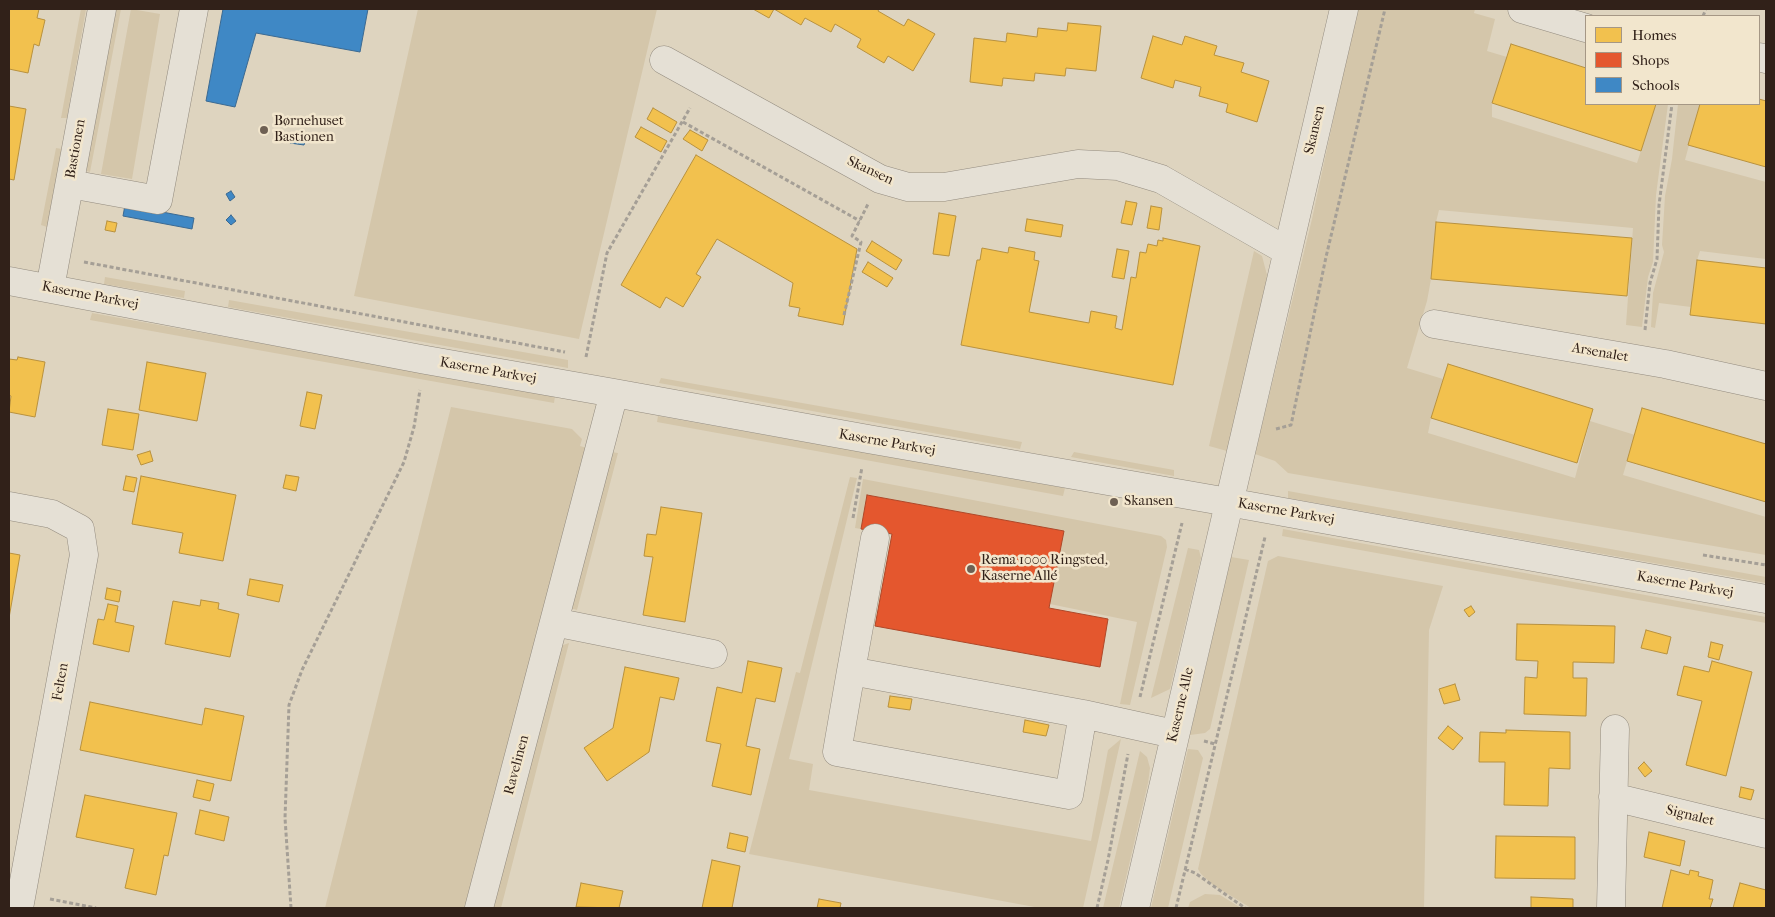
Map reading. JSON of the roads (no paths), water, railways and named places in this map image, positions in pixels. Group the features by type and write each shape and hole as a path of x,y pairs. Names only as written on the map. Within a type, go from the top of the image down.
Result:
{"street":[{"name":"Bastionen","path":"50,288 102,9"},
{"path":"70,184 158,200 194,9"},
{"name":"Skansen","path":"1228,502 1344,9"},
{"path":"1522,9 1585,28"},
{"name":"Skansen","path":"664,60 880,179 908,187 944,187 1078,164 1118,166 1161,179 1287,251"},
{"name":"Kaserne Parkvej","path":"9,281 426,360 614,392 868,440 1269,509 1766,599"},
{"name":"Arsenalet","path":"1434,324 1642,360 1766,386"},
{"name":"Ravelinen","path":"480,908 614,392"},
{"name":"Kaserne Alle","path":"1135,908 1228,502"},
{"name":"Felten","path":"9,506 52,514 80,529 84,555 19,908"},
{"path":"875,538 836,752 1069,795 1083,714"},
{"path":"554,622 713,654"},
{"path":"851,671 1083,714 1174,734"},
{"path":"1611,908 1615,729"},
{"name":"Signalet","path":"1613,797 1766,834"}],"place":[{"name":"Børnehuset Bastionen","path":"264,130"},
{"name":"Skansen","path":"1114,502"},
{"name":"Rema 1000 Ringsted, Kaserne Allé","path":"971,569"}]}
